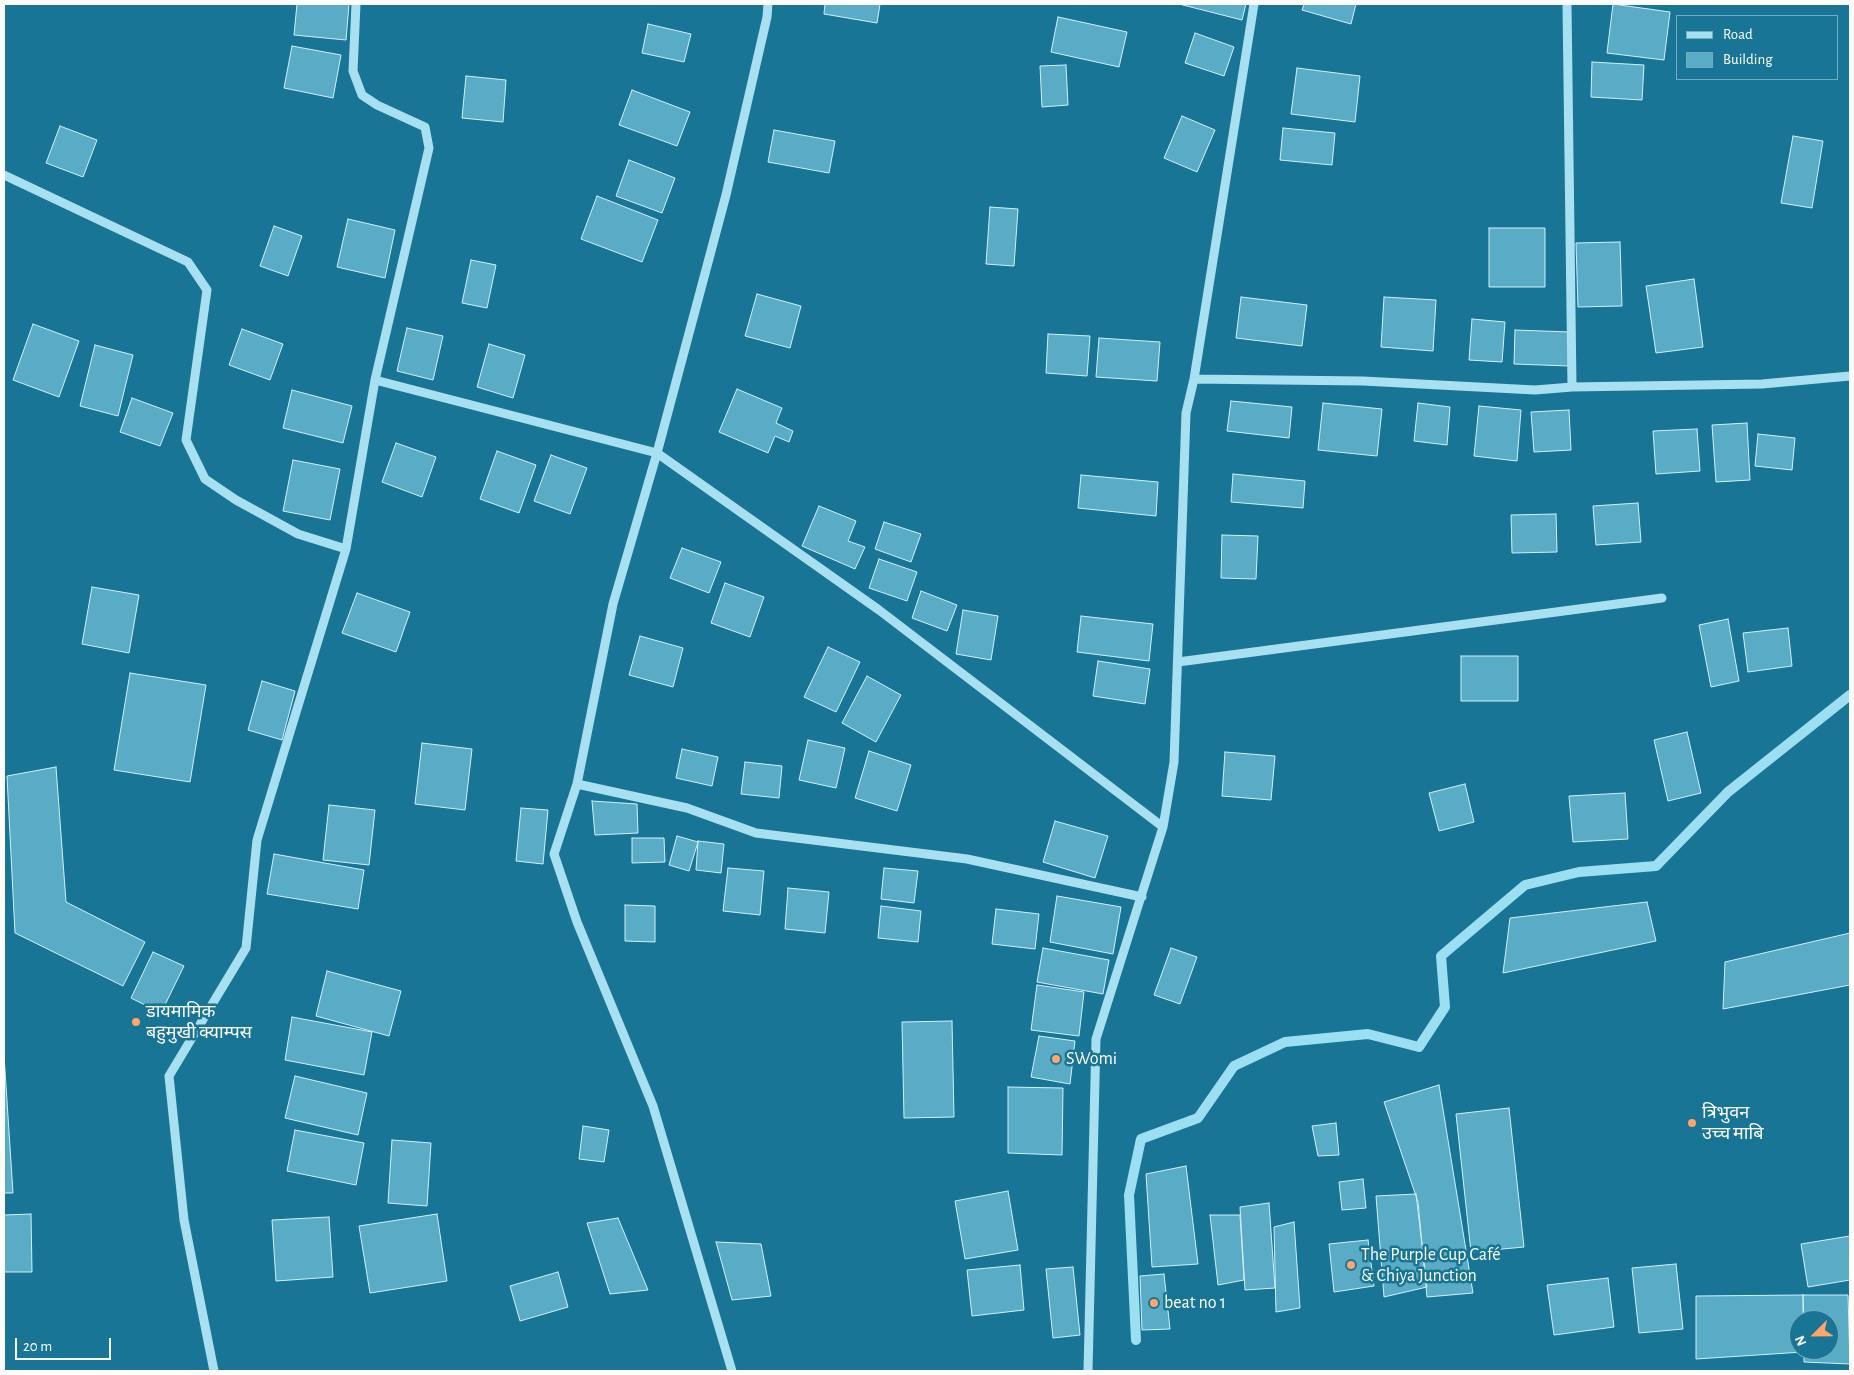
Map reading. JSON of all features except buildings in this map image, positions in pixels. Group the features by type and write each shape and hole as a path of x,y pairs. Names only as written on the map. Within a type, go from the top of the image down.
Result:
{"street":[{"path":"214,1371 184,1220 169,1076 246,948 257,840 346,549 375,380 429,148 426,127 377,105 362,95 353,71 356,4"},
{"path":"732,1371 652,1106 577,922 554,854 577,784 613,604 657,453 726,195 767,16 768,4"},
{"path":"1088,1371 1096,1039 1163,827 1174,762 1186,413 1194,379 1254,4"},
{"path":"1567,4 1572,387"},
{"path":"4,175 188,262 207,290 186,440 205,479 236,500 298,534 346,549"},
{"path":"1194,379 1363,381 1535,390 1572,387 1762,384 1850,376"},
{"path":"375,380 657,453 878,610 1163,827"},
{"path":"1178,662 1662,598"},
{"path":"577,784 687,808 756,833 967,859 1142,897"}],"waterway":[{"path":"1136,1340 1129,1195 1141,1139 1198,1118 1234,1066 1285,1042 1368,1034 1419,1047 1445,1007 1441,956 1525,885 1579,872 1656,866 1728,792 1850,695"}],"place":[{"name":"डायमामिक बहुमुखी क्याम्पस","path":"136,1022"},
{"name":"SWomi","path":"1056,1059"},
{"name":"त्रिभुवन उच्च माबि","path":"1692,1123"},
{"name":"The Purple Cup Café & Chiya Junction","path":"1351,1265"},
{"name":"beat no 1","path":"1154,1303"}]}
